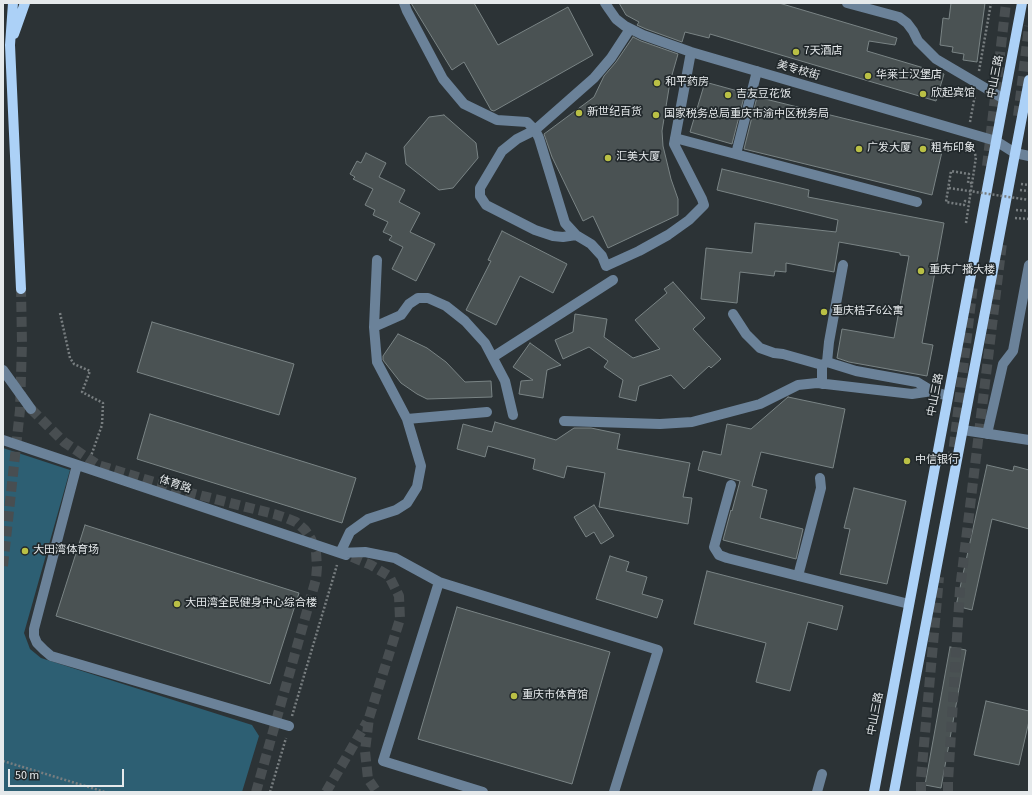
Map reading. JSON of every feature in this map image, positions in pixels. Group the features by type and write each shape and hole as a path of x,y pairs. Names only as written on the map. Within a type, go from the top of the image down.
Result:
{"main road":[{"path":"13,3 10,45 21,289"},
{"path":"10,45 25,3"},
{"name":"中山三路","path":"874,792 1022,3"},
{"path":"894,792 1029,80"}],"street":[{"path":"404,3 443,79 464,104 497,120 527,122 535,130 539,138 565,223 576,235 591,244 602,256 606,266 639,251 668,235 689,220 704,204 674,144 691,52"},
{"name":"美专校街","path":"605,3 616,19 641,35 691,52 996,141 1015,153"},
{"path":"847,3 881,7 899,17 907,23 918,41 936,59 1004,99"},
{"path":"576,235 553,236 535,230 486,205 480,196 480,188 502,151 517,139 535,130 594,78 611,58 630,29"},
{"path":"736,154 757,71"},
{"path":"675,138 917,202"},
{"path":"1015,153 1029,156"},
{"path":"377,260 374,327 377,362 407,419 421,466 417,487 407,503 396,510 368,519 350,532 340,553 365,552 395,558 439,582 658,650 614,792"},
{"path":"822,384 824,363 843,265"},
{"path":"987,434 1003,364 1013,351 1029,265"},
{"path":"493,357 613,280"},
{"path":"374,327 401,315 409,304 418,298 428,298 446,306 465,321 485,343 505,381 513,416"},
{"path":"733,314 746,334 760,348 774,353 856,371 917,382 932,391 948,396"},
{"path":"3,370 31,409"},
{"path":"564,421 660,424 692,422 760,404 798,385 822,384 912,394 932,391"},
{"path":"407,419 487,412"},
{"path":"963,430 1029,440"},
{"name":"体育路","path":"3,440 352,557"},
{"path":"77,465 34,629 34,636 37,643 51,656 289,726"},
{"path":"798,576 821,488 820,478"},
{"path":"731,484 714,547 719,555 909,604"},
{"path":"439,582 384,761 483,792"},
{"path":"817,792 822,774"}],"path":[{"path":"966,223 976,157 967,133 991,3"},
{"path":"970,202 965,201 964,205 946,202 951,171 969,174 968,183 972,183"},
{"path":"949,188 1029,200"},
{"path":"1011,210 1029,211"},
{"path":"60,313 70,358 74,364 90,372 82,392 103,403 102,425 87,468"},
{"path":"270,792 340,553"},
{"path":"3,761 105,792"}],"shaded area":[{"name":"大田湾体育场","path":"3,448 70,470 24,633 30,649 41,658 252,725 259,736 242,792 3,792"}],"building":[{"path":"411,3 474,3 498,45 568,7 593,55 494,111 491,110 464,62 452,70"},
{"path":"619,3 779,3 897,38 895,45 869,41 867,51 944,74 936,101 710,34 709,38 685,32 682,42 637,25 639,22 626,15"},
{"path":"951,3 985,3 977,62 963,60 964,54 952,52 953,47 940,45 943,18 949,19"},
{"path":"633,37 678,54 670,82 662,131 663,146 671,179 678,199 678,215 608,248 593,216 583,221 552,157 544,134 594,97 604,76 616,62"},
{"path":"705,82 745,93 732,144 690,132"},
{"name":"广发大厦","path":"757,97 944,143 932,195 744,149"},
{"path":"444,115 476,143 478,158 453,188 439,190 406,164 404,147 429,117"},
{"path":"366,153 386,163 379,177 405,190 399,202 420,213 410,232 435,244 416,281 392,269 403,247 389,240 392,236 383,232 388,222 373,215 375,210 365,205 373,189 353,179 355,177 350,174 357,161 361,163"},
{"path":"722,169 809,190 808,197 944,223 922,343 933,345 927,376 849,362 837,358 842,329 894,338 909,256 839,242 834,272 786,263 786,272 775,271 774,276 740,272 737,303 701,299 706,248 752,253 755,223 836,232 838,220 717,190"},
{"path":"502,231 567,264 553,293 520,276 496,325 466,310 491,261 488,260"},
{"path":"673,282 705,318 693,329 721,359 711,368 709,366 684,389 671,375 639,386 636,401 619,397 623,380 604,367 608,361 589,347 563,359 555,340 573,332 575,314 607,319 604,337 633,358 660,349 635,320 667,293 664,289"},
{"path":"152,322 294,364 279,415 137,372"},
{"path":"398,334 427,348 446,362 465,382 491,381 492,397 427,399 417,394 401,383 383,360 383,356"},
{"path":"530,343 561,365 547,370 543,398 519,394 521,381 533,380 513,367"},
{"path":"788,397 845,409 833,468 761,452 752,486 767,490 760,518 803,529 796,559 723,540 740,481 698,470 703,451 721,455 727,424 751,429"},
{"path":"150,414 356,478 342,523 137,459"},
{"path":"495,422 556,440 574,428 591,428 620,434 617,449 690,463 683,497 692,498 688,524 599,507 605,473 567,466 564,478 533,469 535,459 488,446 485,457 457,449 463,424 492,432"},
{"path":"987,465 1013,471 1014,466 1029,470 1029,529 992,519 972,610 956,606"},
{"path":"854,488 906,501 887,584 840,574 850,529 844,528"},
{"path":"594,505 614,536 601,544 594,532 586,537 574,517"},
{"name":"大田湾全民健身中心综合楼","path":"85,525 299,593 270,684 56,616"},
{"path":"610,556 629,562 626,571 647,577 642,594 663,600 657,618 596,599"},
{"path":"707,571 843,606 837,630 808,622 790,691 756,682 766,643 694,624"},
{"name":"重庆市体育馆","path":"457,607 610,652 572,784 418,739"},
{"path":"950,647 966,650 941,788 925,785"},
{"path":"986,701 1029,711 1029,721 1019,765 974,755"}],"tunnel":[{"path":"987,166 1006,3"},
{"path":"1018,116 1029,26"},
{"path":"948,792 960,589 1002,243"},
{"path":"952,462 973,285"},
{"path":"3,566 20,410 22,343 21,289"},
{"path":"31,409 64,442 98,465 187,492 286,518 296,522 305,530 311,539 316,552 316,579 256,792"},
{"path":"352,557 371,565 389,576 399,596 400,619 369,718 365,751 368,779 377,792"},
{"path":"921,792 939,577"},
{"path":"326,792 367,722"}],"place":[{"name":"7天酒店","path":"796,52"},
{"name":"华莱士汉堡店","path":"868,76"},
{"name":"和平药房","path":"657,83"},
{"name":"欣起宾馆","path":"923,94"},
{"name":"吉友豆花饭","path":"728,95"},
{"name":"新世纪百货","path":"579,113"},
{"name":"国家税务总局重庆市渝中区税务局","path":"656,115"},
{"name":"广发大厦","path":"859,149"},
{"name":"粗布印象","path":"923,149"},
{"name":"汇美大厦","path":"608,158"},
{"name":"重庆广播大楼","path":"921,271"},
{"name":"重庆桔子6公寓","path":"824,312"},
{"name":"中信银行","path":"907,461"},
{"name":"大田湾体育场","path":"25,551"},
{"name":"大田湾全民健身中心综合楼","path":"177,604"},
{"name":"重庆市体育馆","path":"514,696"}]}
